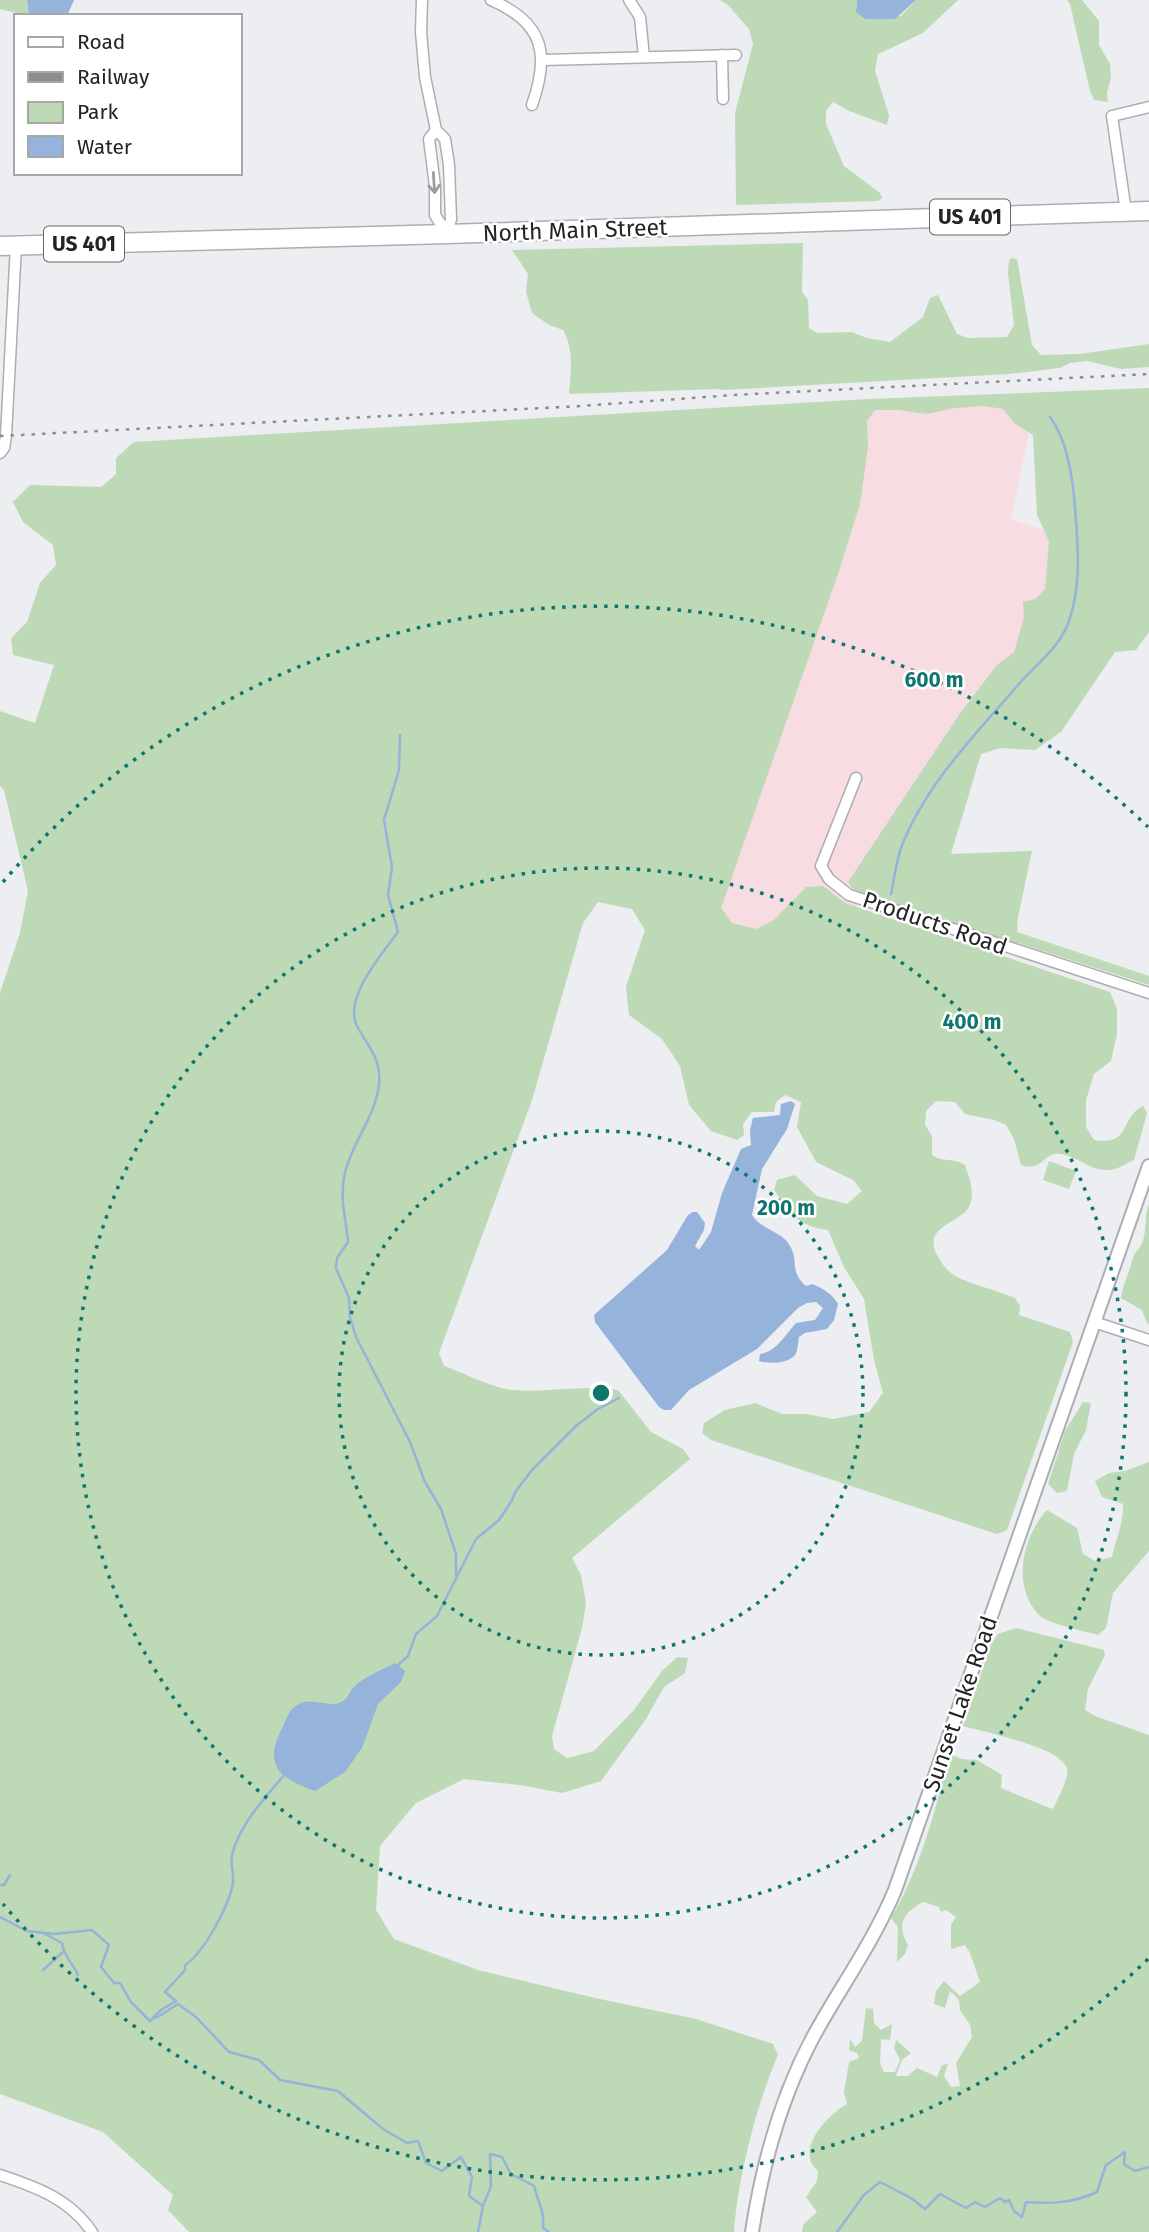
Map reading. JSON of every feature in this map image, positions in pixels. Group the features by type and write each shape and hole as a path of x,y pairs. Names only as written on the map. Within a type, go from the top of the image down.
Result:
{"highway":[{"name":"North Main Street","path":"8,245 1149,211"}],"main road":[{"name":"Sunset Lake Road","path":"752,2232 774,2136 796,2074 814,2036 873,1936 895,1890 1149,1167"}],"street":[{"path":"422,0 425,77 436,130 445,139 449,165 451,219 447,234"},
{"path":"491,0 512,4 536,34 543,60 542,76 532,105"},
{"path":"629,0 640,17 644,57"},
{"path":"722,55 723,99"},
{"path":"543,60 736,55"},
{"path":"1126,212 1112,116 1149,107"},
{"path":"436,130 429,139 435,187 435,215 447,234"},
{"path":"0,453 4,448 6,436 8,245"},
{"name":"Products Road","path":"856,778 821,866 829,879 849,895 1149,993"},
{"path":"1094,1322 1149,1340"},
{"path":"0,2175 45,2191 64,2202 92,2232"}],"shaded area":[{"path":"1036,399 1011,519 1062,536 1048,636 865,886 853,913 693,949 867,407"}],"green space":[{"path":"0,0 27,0 29,14 21,14 0,9"},
{"path":"720,0 857,0 856,12 901,16 916,0 958,0 923,33 878,54 875,71 889,115 887,125 833,102 826,111 826,124 844,166 880,193 882,198 878,201 736,205 735,113 753,44 749,29 728,5"},
{"path":"1067,0 1082,0 1099,21 1099,45 1110,64 1108,102 1094,100 1090,91"},
{"path":"803,243 802,292 808,300 809,328 817,333 851,332 890,342 923,317 930,298 938,295 957,334 968,338 1007,337 1014,325 1008,273 1009,260 1012,258 1017,259 1032,345 1041,355 1079,354 1149,344 1149,367 1121,369 1087,361 1070,363 1060,368 1009,374 724,390 569,394 571,361 566,337 563,330 549,325 532,313 526,292 528,274 512,250"},
{"path":"1149,388 1149,632 1136,650 1115,652 1061,732 1035,750 1000,748 981,754 951,854 1032,851 1017,932 1149,976 1149,985 867,895 853,889 848,882 961,712 997,665 1014,652 1024,617 1023,602 1035,599 1045,589 1049,541 1037,515 1033,435 1014,423 1003,409 984,406 927,414 875,410 867,421 868,447 860,504 721,908 732,923 756,929 774,920 806,887 823,886 845,903 1110,992 1117,1009 1117,1034 1111,1061 1094,1074 1086,1100 1086,1127 1094,1140 1114,1139 1143,1106 1147,1113 1134,1160 1115,1169 1102,1170 1055,1154 1035,1166 1021,1165 1014,1139 1006,1125 965,1114 955,1102 936,1101 926,1111 925,1125 932,1136 932,1155 965,1165 972,1191 969,1207 944,1226 934,1238 941,1262 959,1278 1015,1298 1020,1306 1019,1315 1070,1332 1073,1342 1007,1530 997,1534 711,1440 702,1433 704,1423 725,1410 755,1403 782,1414 806,1414 833,1419 869,1412 883,1393 874,1360 864,1299 844,1267 828,1230 796,1218 774,1190 777,1180 795,1175 817,1196 847,1204 862,1191 853,1180 816,1162 797,1127 801,1102 785,1095 776,1102 774,1112 752,1112 743,1124 744,1135 737,1140 711,1131 689,1105 680,1066 662,1039 629,1015 626,987 645,930 632,909 598,902 583,923 532,1100 439,1353 444,1366 505,1389 618,1390 651,1432 683,1449 690,1459 572,1558 581,1575 586,1603 582,1628 552,1736 554,1749 567,1758 594,1751 634,1710 662,1671 677,1657 688,1658 685,1673 664,1687 646,1719 601,1781 562,1793 464,1779 416,1803 380,1846 376,1910 394,1939 478,1970 696,2019 773,2044 778,2055 762,2096 749,2142 739,2188 734,2232 189,2232 168,2210 173,2195 103,2132 0,2094 0,993 20,933 28,891 4,790 0,786 0,711 35,723 54,665 13,655 11,638 27,622 40,583 56,565 53,545 23,522 13,502 30,485 101,487 116,474 116,458 134,442 868,399"},
{"path":"1049,1161 1076,1171 1069,1189 1043,1180"},
{"path":"1149,1203 1149,1324 1142,1310 1121,1298 1134,1255 1143,1241"},
{"path":"1083,1402 1091,1403 1086,1430 1074,1454 1067,1491 1057,1493 1048,1484 1065,1431"},
{"path":"1149,1462 1149,1551 1113,1593 1106,1628 1098,1635 1040,1616 1025,1591 1023,1577 1026,1548 1038,1521 1047,1510 1077,1528 1083,1554 1095,1561 1112,1557 1121,1524 1123,1504 1102,1497 1095,1481 1109,1473 1125,1471"},
{"path":"1016,1628 1104,1650 1105,1655 1088,1689 1085,1710 1149,1735 1149,2232 802,2232 803,2225 817,2212 806,2197 817,2181 818,2171 811,2162 811,2145 826,2121 847,2104 844,2092 849,2062 859,2058 857,2053 849,2050 850,2039 855,2047 862,2041 866,2008 873,2009 874,2023 881,2030 892,2024 890,2040 881,2039 880,2063 884,2072 895,2072 900,2060 894,2048 896,2040 911,2053 902,2060 896,2076 908,2076 917,2068 937,2077 942,2065 948,2064 944,2076 951,2087 960,2086 956,2063 972,2037 970,2025 960,2010 959,2000 950,1991 945,2008 934,2004 936,1991 944,1981 960,1996 980,1982 965,1945 951,1949 951,1925 956,1917 946,1910 941,1912 939,1907 923,1902 911,1910 902,1925 908,1945 905,1954 897,1962 898,1927 891,1918 926,1839 949,1754 962,1759 977,1760 1002,1775 1001,1788 1052,1809 1063,1787 1067,1769 1062,1761 1051,1754 1037,1747 963,1726 992,1642 998,1634"}],"water":[{"path":"27,0 74,0 68,14 29,14"},
{"path":"857,0 916,0 895,19 865,19 856,12"},
{"path":"791,1101 795,1104 787,1129 762,1169 752,1215 790,1246 801,1281 806,1286 812,1284 823,1289 836,1300 838,1304 834,1320 827,1329 805,1333 799,1337 797,1351 792,1358 767,1363 759,1361 760,1354 776,1346 796,1323 815,1320 823,1308 816,1302 807,1303 798,1308 757,1349 689,1390 671,1410 664,1410 595,1322 594,1315 667,1250 688,1215 693,1212 697,1212 705,1223 695,1246 699,1250 711,1232 722,1193 741,1149 751,1145 750,1130 753,1118 780,1115 781,1104"},
{"path":"395,1663 405,1671 401,1682 378,1704 362,1748 345,1772 315,1791 292,1781 278,1769 274,1752 276,1741 292,1709 305,1702 337,1704 347,1698 362,1680"}],"waterway":[{"path":"891,894 901,848 923,803 968,742 1052,649 1068,624 1078,566 1074,497 1065,449 1050,417"},
{"path":"400,735 399,770 384,820 392,867 388,895 398,932 366,977 355,1003 357,1026 376,1059 379,1084 373,1107 345,1173 343,1199 348,1242 337,1258 336,1268 349,1298 350,1317 356,1337 410,1442 425,1482 441,1509 456,1554 456,1575"},
{"path":"398,1665 408,1656 416,1634 437,1616 476,1539 499,1520 532,1470 577,1425 598,1409 619,1398"},
{"path":"150,2021 176,2001 165,1992 200,1950 222,1915 233,1882 232,1857 235,1845 257,1808 285,1774"},
{"path":"0,1885 4,1885 10,1875"},
{"path":"0,1917 27,1931 54,1934 92,1930 109,1945 101,1967 114,1983 120,1983 131,2002 150,2021"},
{"path":"45,1934 62,1943 78,1975"},
{"path":"43,1970 63,1952"},
{"path":"156,2018 178,2004 196,2017 229,2052 259,2060 280,2080 338,2091 383,2129 407,2143 418,2141 426,2163 442,2171 461,2157 472,2177 469,2196 483,2206"},
{"path":"837,2232 864,2195 880,2182 911,2198 925,2209 940,2194 966,2208 975,2202 985,2207 1000,2198 1005,2202 1009,2200 1014,2211 1022,2217 1026,2202 1062,2202 1097,2192 1106,2165 1125,2152 1124,2164 1135,2171 1149,2167"},
{"path":"478,2232 483,2206 491,2186 490,2154 502,2157 511,2174 534,2186 542,2212 543,2228 549,2232"}],"railway":[{"path":"0,436 1149,374"}]}
